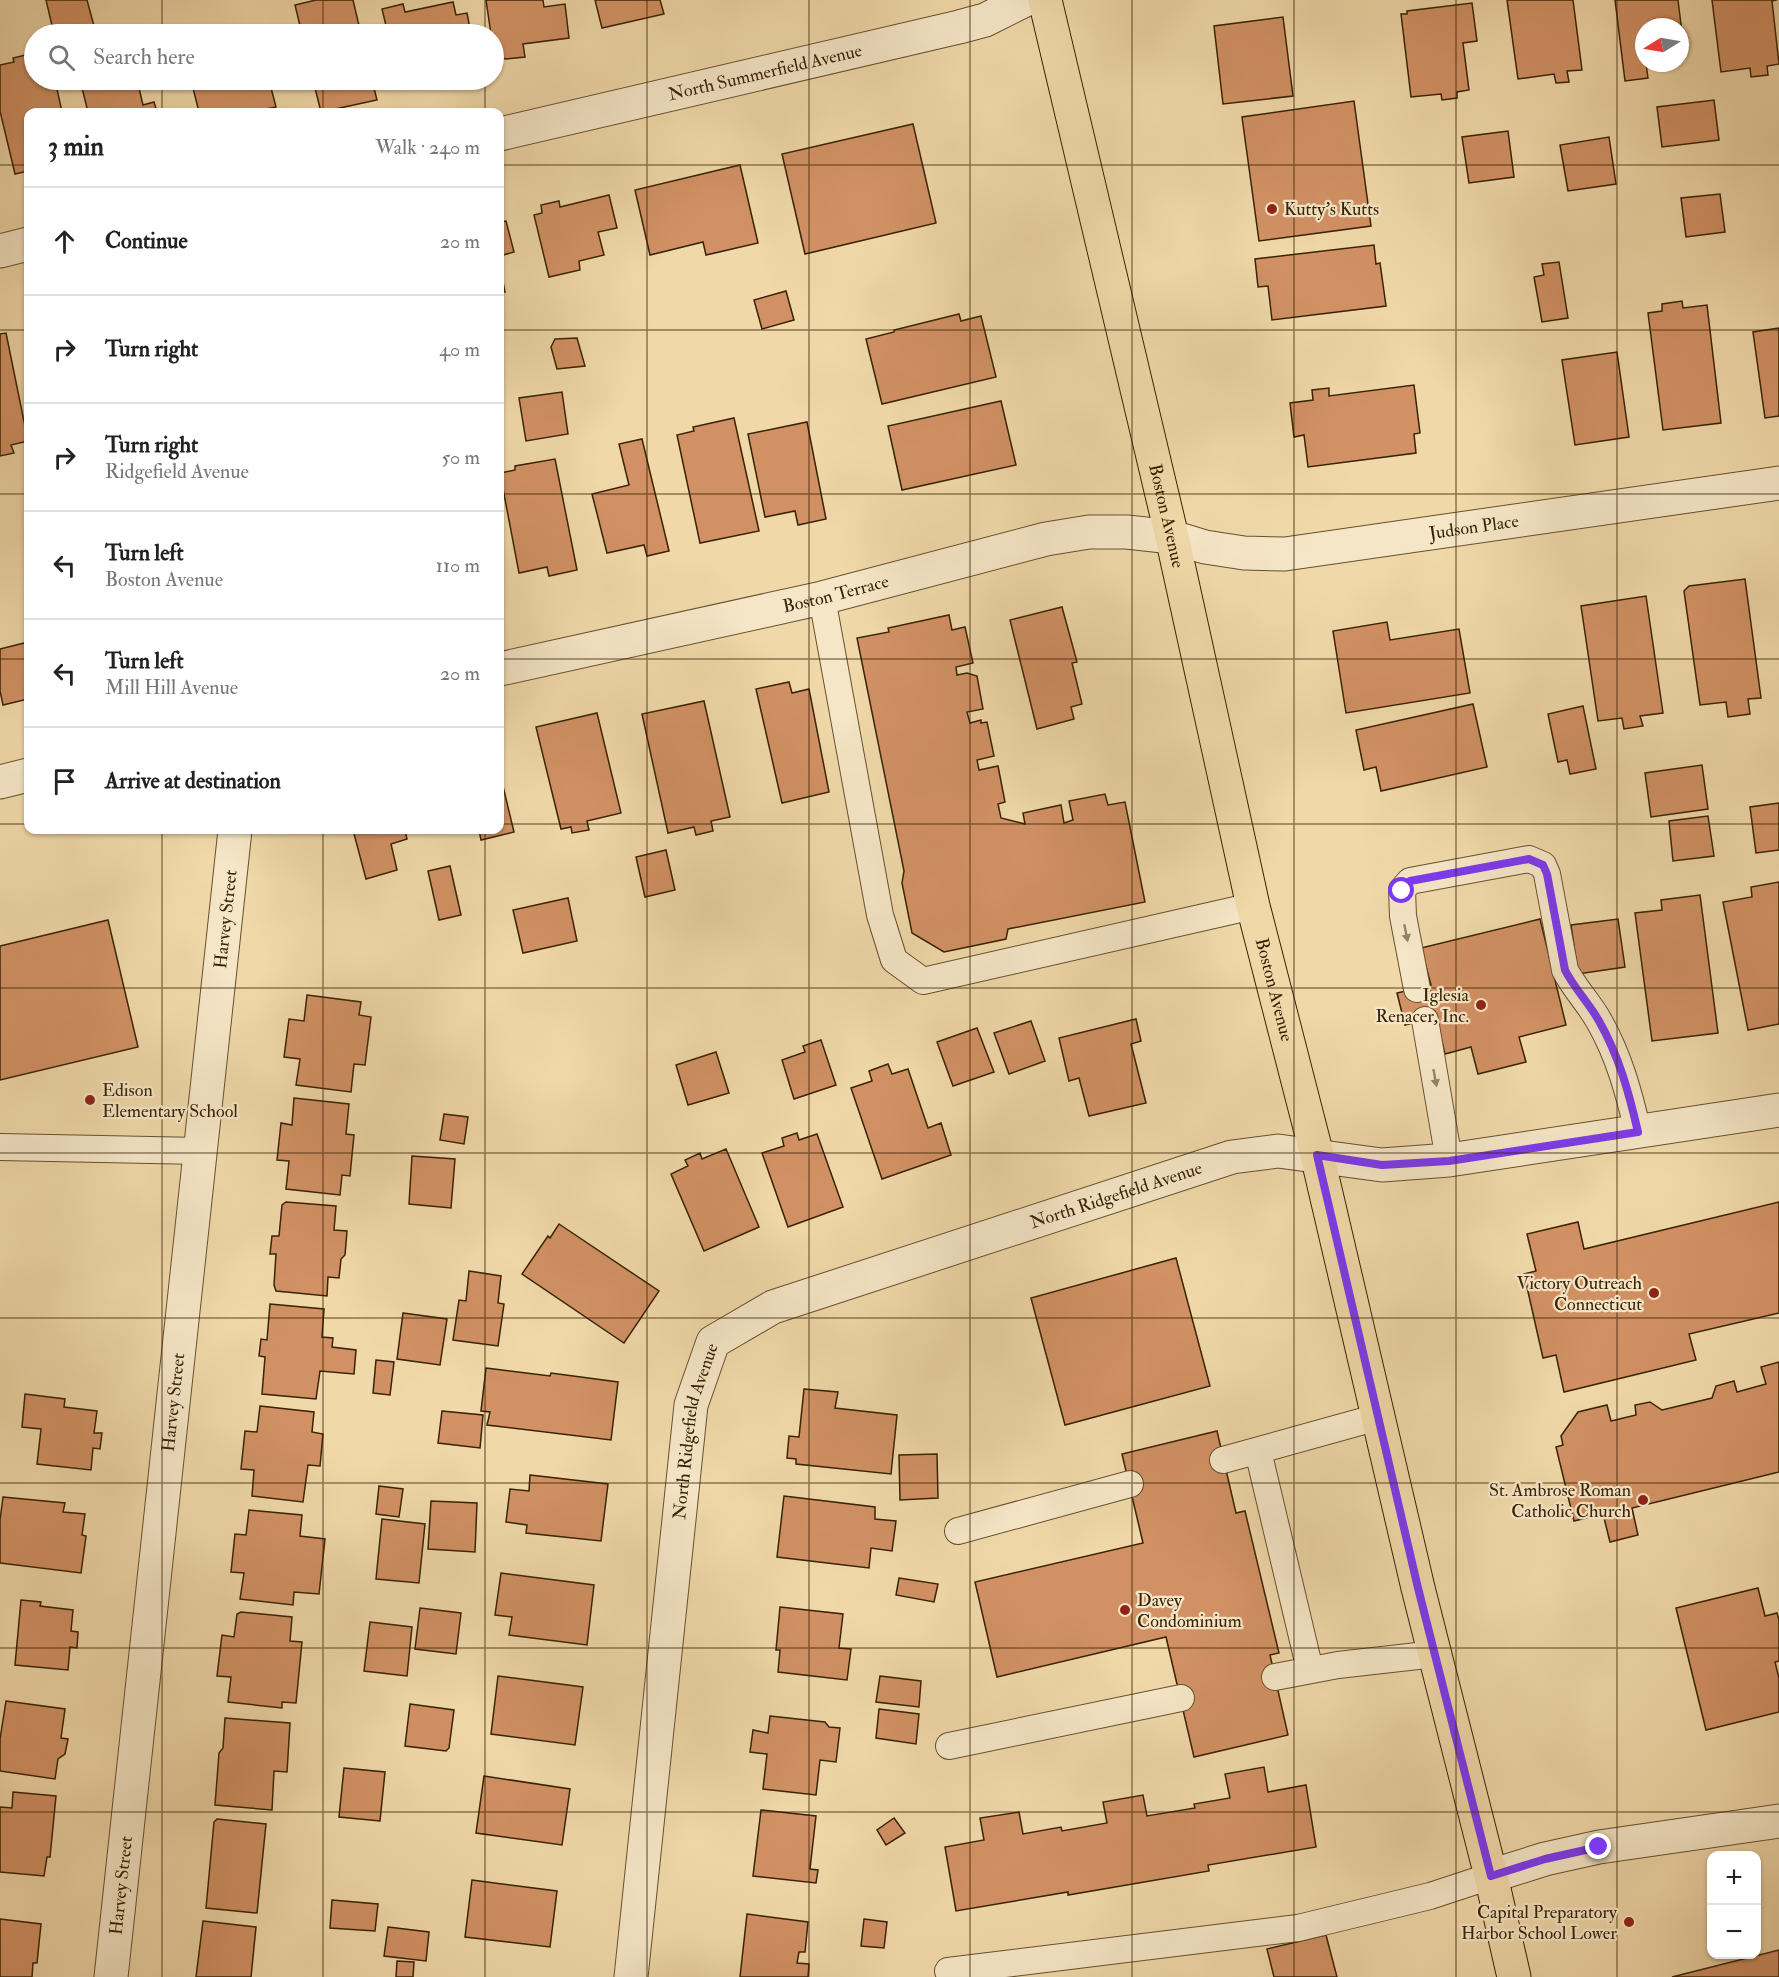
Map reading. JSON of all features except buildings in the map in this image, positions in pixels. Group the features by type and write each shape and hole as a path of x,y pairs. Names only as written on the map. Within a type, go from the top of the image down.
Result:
{"main road":[{"name":"Boston Avenue","path":"1045,0 1172,537 1253,906 1317,1155 1514,1977"}],"street":[{"name":"North Summerfield Avenue","path":"504,133 959,27 985,20 1025,0"},
{"path":"0,251 24,245"},
{"name":"Judson Place","path":"1172,537 1205,547 1285,554 1779,483"},
{"name":"Boston Terrace","path":"504,668 822,598 1046,539 1089,532 1127,532 1172,537"},
{"path":"0,782 24,776"},
{"name":"Harvey Street","path":"111,1977 235,834"},
{"name":"North Ridgefield Avenue","path":"631,1977 691,1405 714,1342 773,1307 1232,1157 1278,1151 1382,1165 1449,1161 1779,1110"},
{"path":"1491,1876 1545,1859 1599,1847 1779,1821"}],"lane":[{"path":"822,598 880,915 894,960 923,981 1253,906"},
{"path":"1417,988 1403,916 1402,891 1410,881 1529,859 1543,865 1547,874 1565,970 1570,981 1598,1020 1619,1062 1638,1132"},
{"path":"1425,1020 1449,1161"},
{"path":"0,1147 201,1151"},
{"path":"1223,1460 1378,1417"},
{"path":"1258,1451 1310,1670"},
{"path":"958,1531 1130,1484"},
{"path":"1275,1677 1310,1670 1435,1654"},
{"path":"949,1746 1181,1698"},
{"path":"948,1971 1298,1928 1422,1898 1491,1876"}],"place":[{"name":"Kutty's Kutts","path":"1272,209"},
{"name":"Iglesia Renacer, Inc.","path":"1481,1005"},
{"name":"Edison Elementary School","path":"90,1100"},
{"name":"Victory Outreach Connecticut","path":"1654,1293"},
{"name":"St. Ambrose Roman Catholic Church","path":"1643,1500"},
{"name":"Davey Condominium","path":"1125,1610"},
{"name":"Capital Preparatory Harbor School Lower","path":"1629,1922"}],"route":[{"path":"1402,891 1410,881 1529,859 1543,865 1547,874 1565,970 1570,981 1598,1020 1619,1062 1638,1132 1449,1161 1382,1165 1317,1155 1418,1588 1491,1876 1545,1859 1599,1847"}]}
